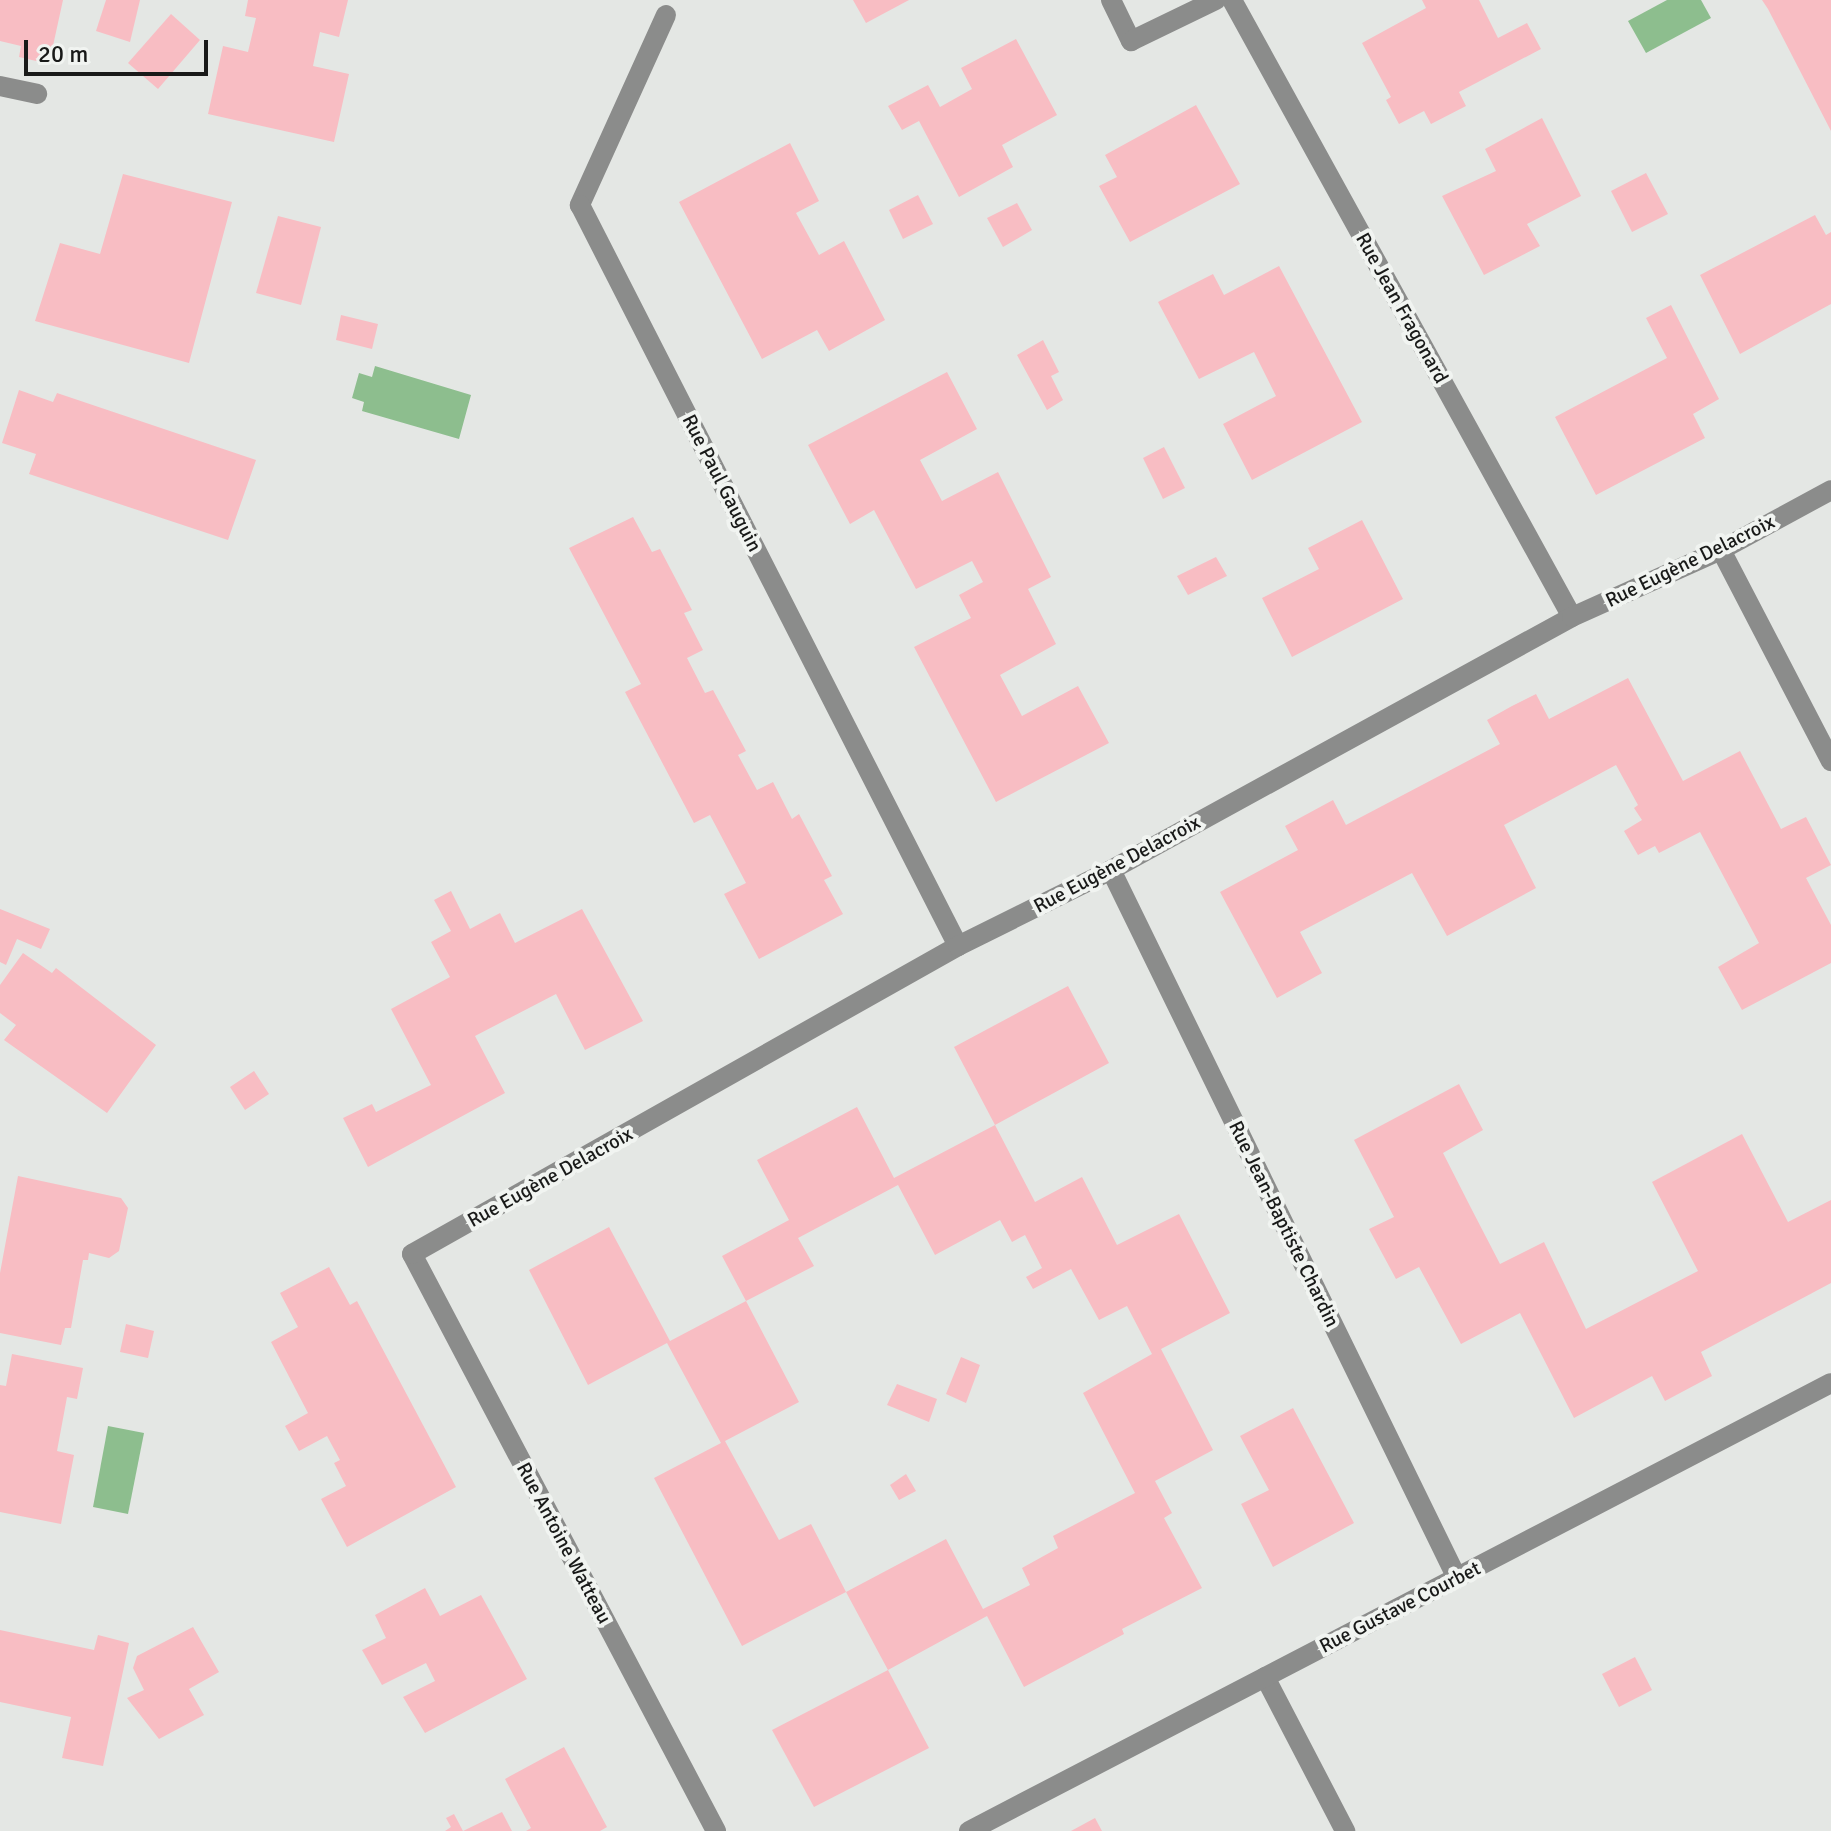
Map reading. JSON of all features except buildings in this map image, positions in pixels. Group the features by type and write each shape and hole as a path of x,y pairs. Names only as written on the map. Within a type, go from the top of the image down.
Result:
{"street":[{"path":"1111,0 1131,41 1216,0"},
{"name":"Rue Jean Fragonard","path":"1232,0 1572,617"},
{"name":"Rue Paul Gauguin","path":"666,15 580,205 958,946"},
{"path":"0,86 37,94"},
{"name":"Rue Eugène Delacroix","path":"412,1254 958,946 1111,870 1572,617 1721,550 1831,490"},
{"path":"1721,550 1831,761"},
{"name":"Rue Jean-Baptiste Chardin","path":"1111,870 1457,1578"},
{"name":"Rue Antoine Watteau","path":"412,1254 716,1831"},
{"name":"Rue Gustave Courbet","path":"969,1831 1831,1383"},
{"path":"1265,1677 1345,1831"}],"shaded area":[{"path":"1667,0 1701,0 1711,18 1646,53 1628,21"},
{"path":"375,366 471,395 459,439 362,411 364,402 352,398 359,373 372,377"},
{"path":"108,1426 144,1433 128,1514 93,1507"}]}
